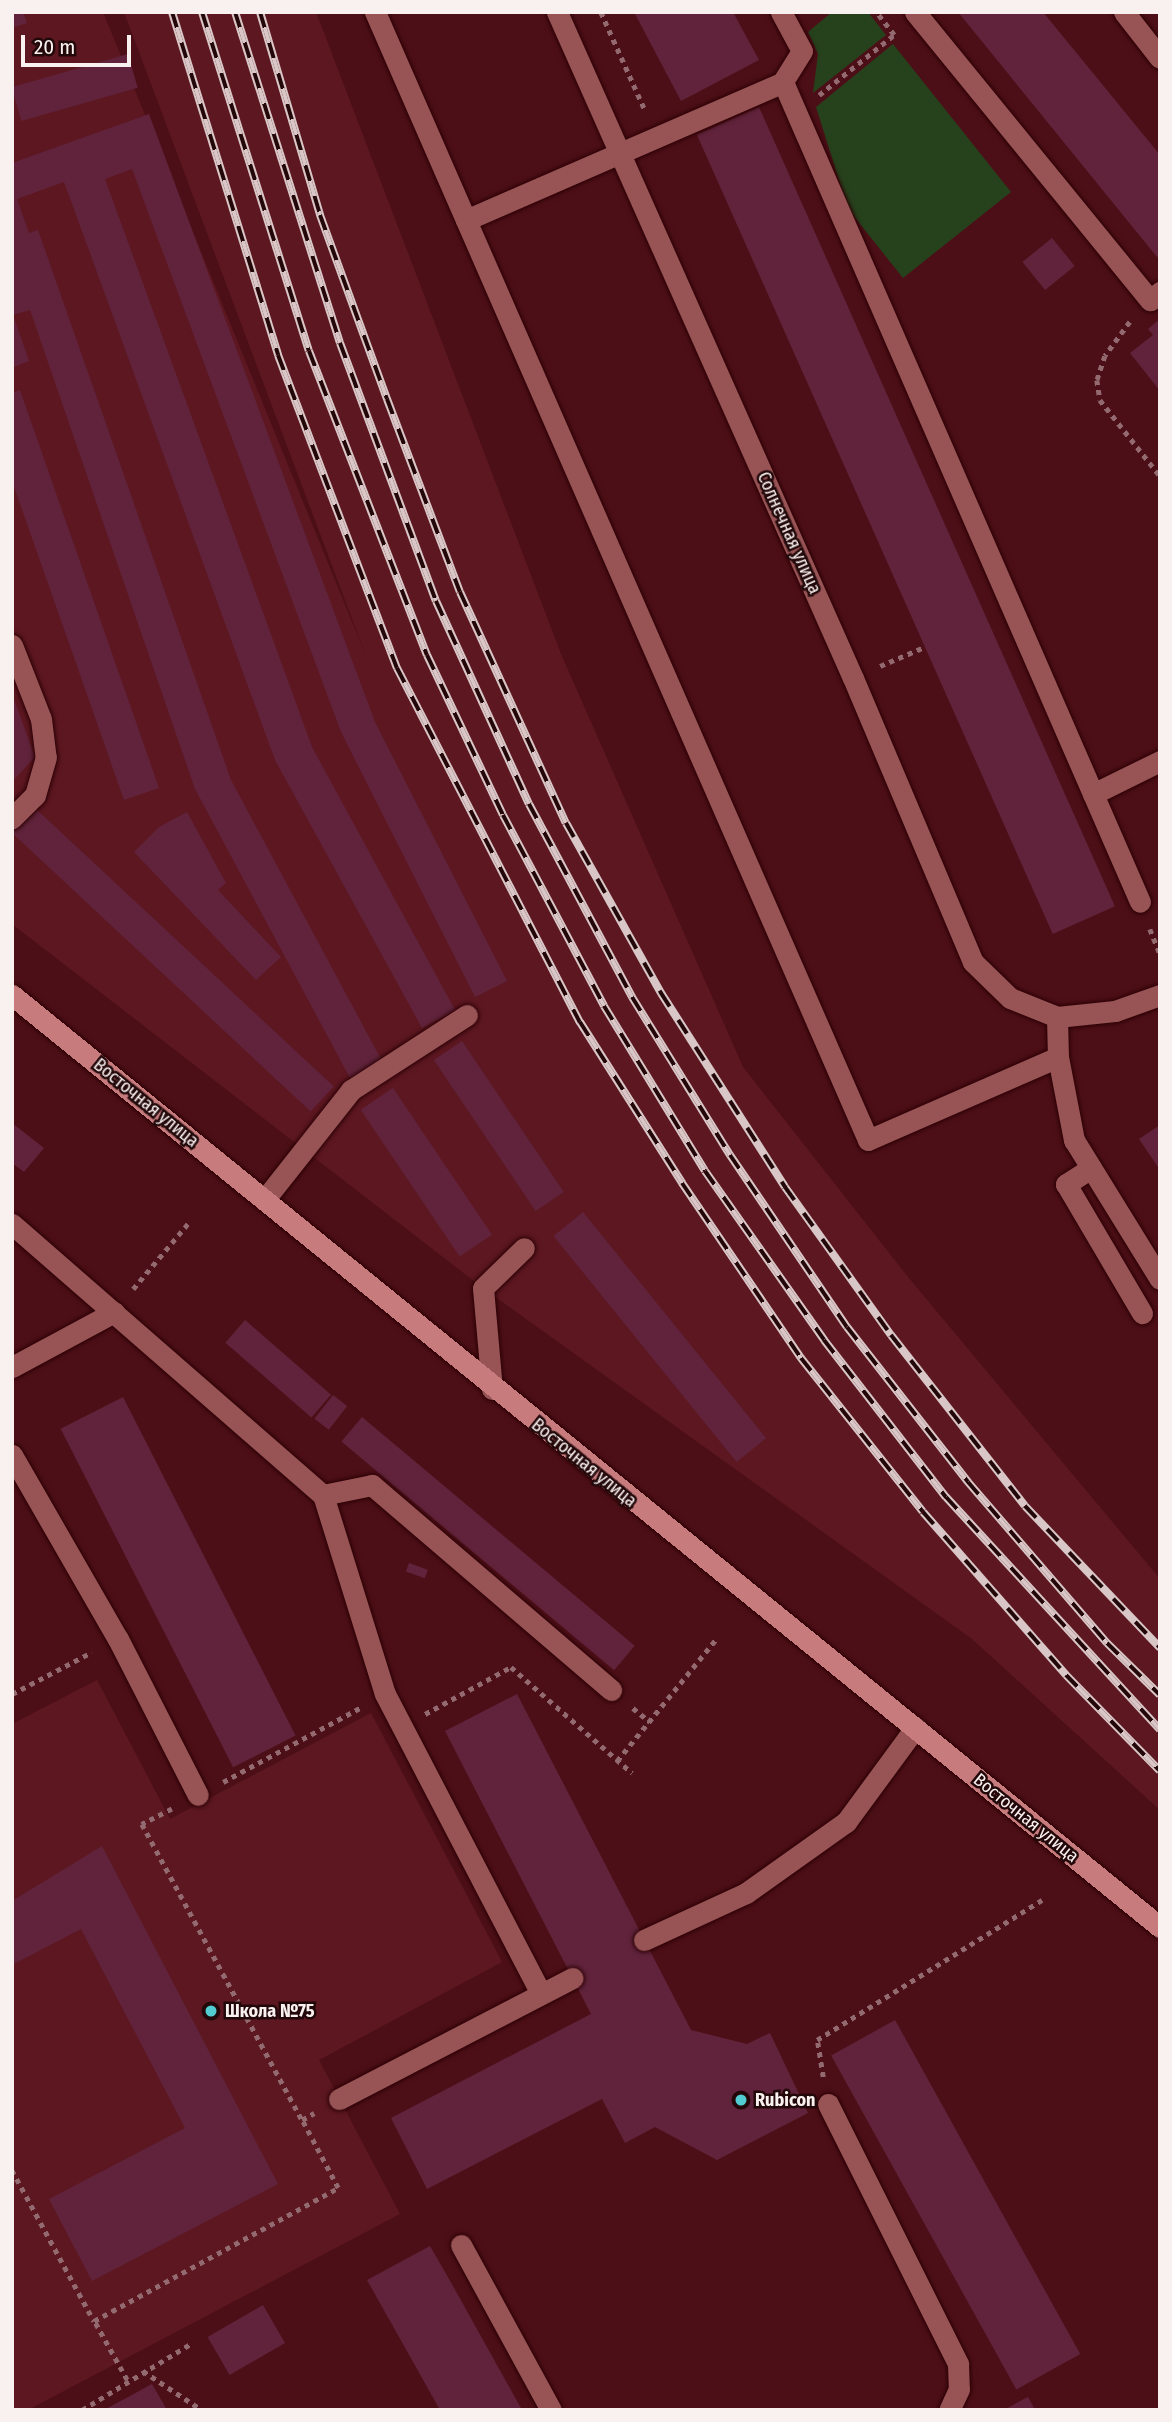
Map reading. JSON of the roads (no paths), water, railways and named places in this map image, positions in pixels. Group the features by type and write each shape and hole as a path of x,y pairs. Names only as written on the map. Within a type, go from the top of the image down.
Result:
{"main road":[{"name":"Восточная улица","path":"12,995 265,1199 492,1389 1160,1927"}],"street":[{"path":"375,12 868,1140 1058,1057"},
{"name":"Солнечная улица","path":"557,12 853,678 974,961 1010,998 1057,1017"},
{"path":"466,220 783,82 802,51 780,12"},
{"path":"915,12 1155,296"},
{"path":"1124,12 1160,58"},
{"path":"783,82 1140,902"},
{"path":"12,645 41,719 46,757 35,795 12,818"},
{"path":"1093,794 1160,761"},
{"path":"1160,995 1115,1011 1057,1017 1058,1057 1074,1140 1160,1279"},
{"path":"265,1199 351,1090 467,1015"},
{"path":"1091,1168 1066,1184 1142,1313"},
{"path":"12,1224 324,1495 385,1694 541,1994"},
{"path":"492,1389 483,1288 524,1248"},
{"path":"12,1367 114,1312"},
{"path":"12,1455 21,1492 118,1639 198,1795"},
{"path":"324,1495 372,1485 611,1690"},
{"path":"645,1940 746,1893 846,1822 915,1728"},
{"path":"339,2099 572,1978"},
{"path":"828,2104 958,2364 959,2389 948,2410"},
{"path":"461,2245 551,2410"}],"railway":[{"path":"172,12 278,355 397,668 580,1022 682,1183 801,1358 923,1512 1066,1675 1160,1771"},
{"path":"202,12 309,351 427,655 503,815 604,1006 705,1171 824,1340 946,1497 1160,1730"},
{"path":"235,12 340,343 436,601 529,804 632,997 730,1155 847,1327 968,1482 1107,1643 1160,1695"},
{"path":"260,12 320,215 387,399 460,592 566,823 661,993 785,1187 891,1335 1025,1506 1160,1648"}],"place":[{"name":"Школа №75","path":"211,2011"},
{"name":"Rubicon","path":"741,2100"}]}
